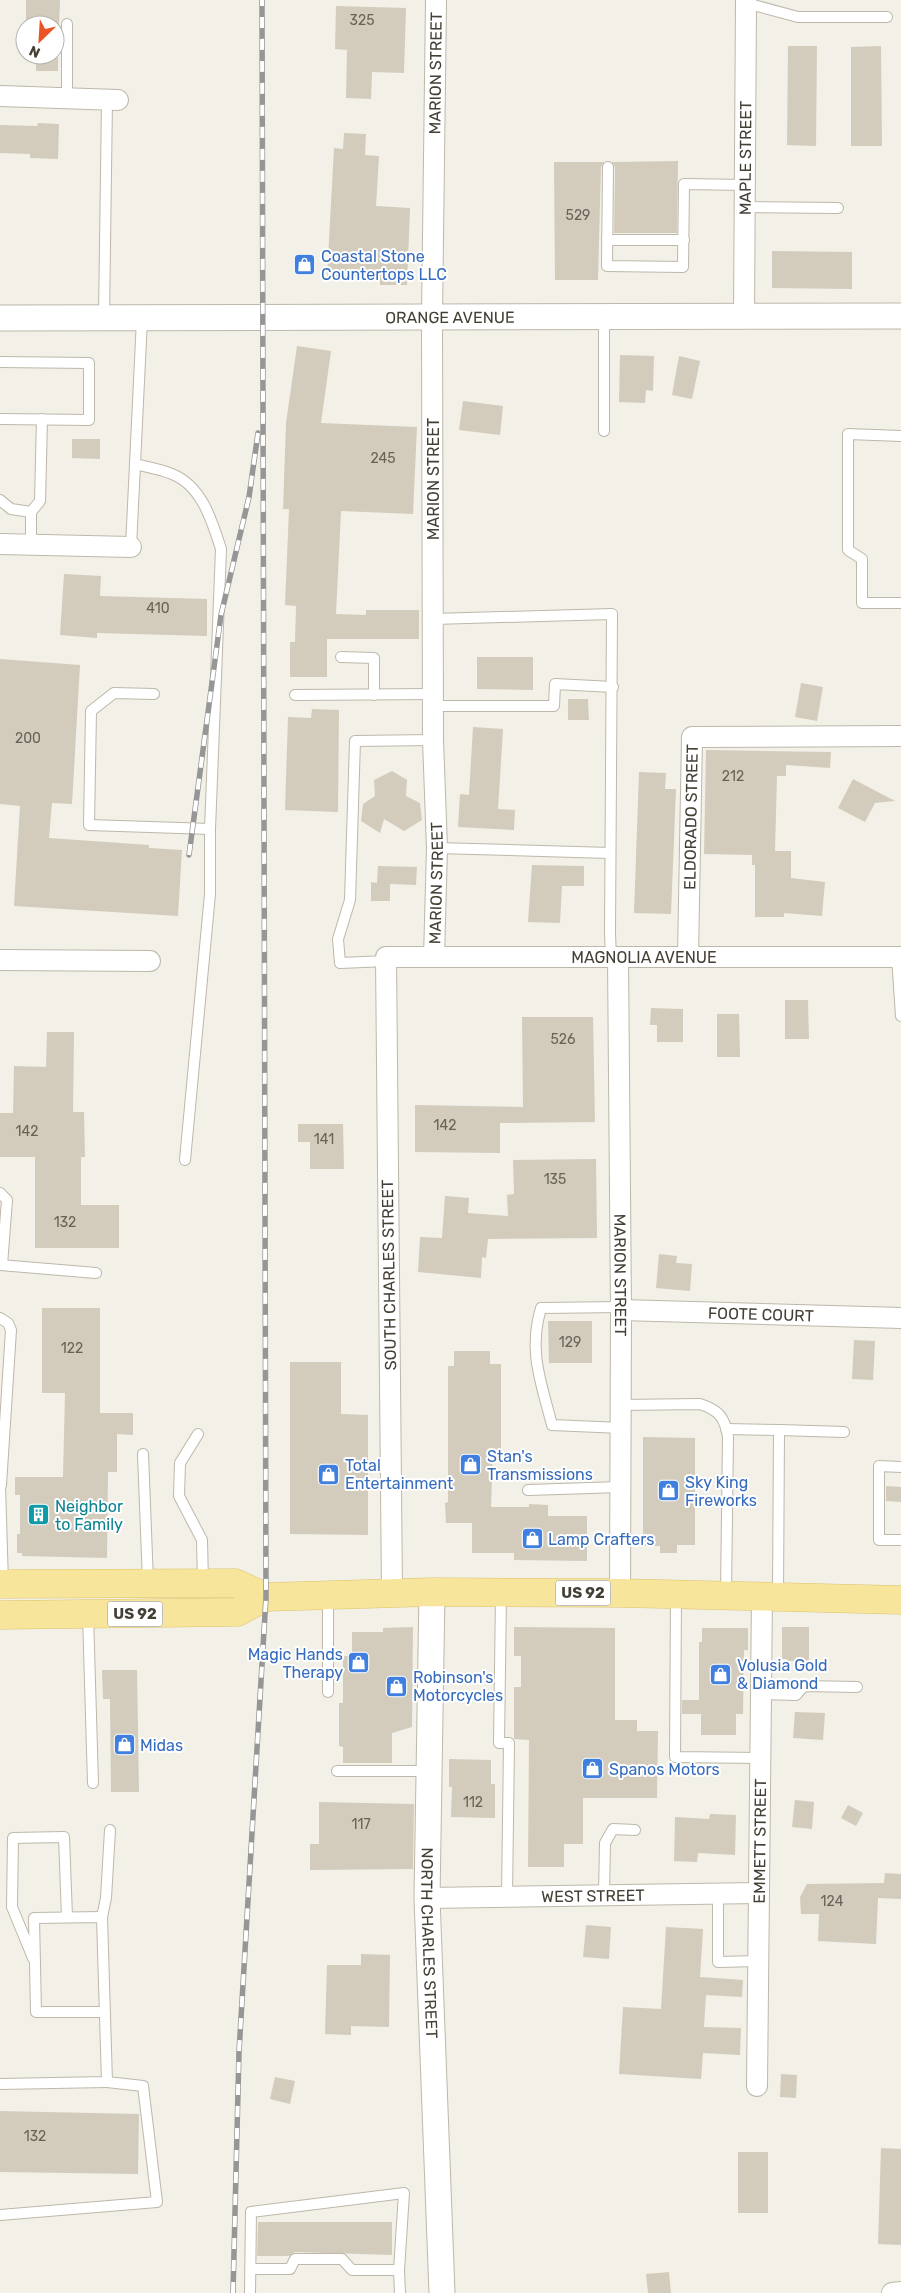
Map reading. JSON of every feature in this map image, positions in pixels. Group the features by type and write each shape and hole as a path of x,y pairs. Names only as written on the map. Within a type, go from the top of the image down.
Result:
{"main road":[{"name":"US 92","path":"1,1590 148,1584 235,1583 266,1596 501,1592 726,1594 901,1600"},
{"path":"1,1590 131,1598 196,1584"},
{"name":"US 92","path":"0,1615 237,1612 266,1596"}],"street":[{"name":"MARION STREET","path":"434,957 437,848 433,740 432,317 436,0"},
{"name":"MAPLE STREET","path":"744,317 746,2"},
{"path":"0,96 112,100"},
{"name":"ORANGE AVENUE","path":"0,318 901,316"},
{"path":"0,544 131,547"},
{"name":"ELDORADO STREET","path":"688,957 692,736 901,736"},
{"name":"MAGNOLIA AVENUE","path":"386,959 434,957 899,957"},
{"name":"MARION STREET","path":"614,957 621,1309 620,1593"},
{"name":"SOUTH CHARLES STREET","path":"386,959 392,1594"},
{"path":"0,960 150,961"},
{"name":"FOOTE COURT","path":"621,1309 901,1318"},
{"name":"NORTH CHARLES STREET","path":"432,1592 427,1898 442,2293"},
{"name":"EMMETT STREET","path":"757,2086 761,1694 770,1595"},
{"name":"WEST STREET","path":"427,1898 758,1893"},
{"path":"892,2293 901,2292"}],"lane":[{"path":"746,2 798,17 887,17"},
{"path":"67,24 67,98"},
{"path":"104,318 112,100"},
{"path":"608,167 607,266 683,267 684,184 745,185"},
{"path":"745,207 838,208"},
{"path":"607,240 684,240"},
{"path":"604,317 604,431"},
{"path":"131,547 142,318"},
{"path":"0,362 90,363 89,420 0,419"},
{"path":"31,545 31,512 40,501 42,419"},
{"path":"901,436 848,434 848,550 862,559 862,603 901,603"},
{"path":"135,464 173,474 188,484 200,496 213,523 221,549 210,828 210,894 185,1160"},
{"path":"0,500 11,509 31,512"},
{"path":"433,619 612,614 613,687 610,853 614,957"},
{"path":"341,657 374,658 374,695"},
{"path":"295,695 374,695 554,706 555,684 613,687"},
{"path":"154,694 114,693 91,711 89,825 210,828"},
{"path":"386,959 340,963 338,939 350,900 355,741 433,740"},
{"path":"437,848 610,853"},
{"path":"899,957 901,1016"},
{"path":"0,1193 6,1200 1,1265 96,1272"},
{"path":"621,1309 541,1308 535,1328 535,1357 552,1425 621,1428"},
{"path":"0,1318 8,1323 11,1330 1,1485 1,1590"},
{"path":"621,1405 700,1404 713,1408 720,1414 726,1429 726,1594"},
{"path":"726,1429 844,1432"},
{"path":"770,1595 779,1430"},
{"path":"196,1584 202,1540 179,1496 180,1463 198,1434"},
{"path":"143,1454 148,1584"},
{"path":"901,1467 879,1466 878,1540 901,1540"},
{"path":"528,1490 621,1487"},
{"path":"501,1592 499,1743 509,1743 507,1897"},
{"path":"676,1594 675,1757 760,1758"},
{"path":"328,1595 328,1692"},
{"path":"88,1615 93,1783"},
{"path":"761,1694 796,1695 804,1686 858,1687"},
{"path":"337,1770 429,1771"},
{"path":"604,1896 605,1843 613,1829 634,1830"},
{"path":"107,2082 102,1917 106,1898 110,1830"},
{"path":"36,1963 12,1907 13,1838 64,1838 67,1917"},
{"path":"718,1894 718,1962 758,1961"},
{"path":"102,1917 34,1918 36,2012 105,2012"},
{"path":"0,2084 107,2082 143,2086 157,2202 0,2215"},
{"path":"250,2293 251,2212 404,2193 399,2270 400,2293"},
{"path":"250,2269 290,2269 295,2259 342,2259 352,2270 399,2270"}],"building":[{"path":"26,0 60,0 59,15 26,15"},
{"path":"336,6 406,8 404,73 372,72 371,99 346,98 347,50 335,49"},
{"path":"788,46 817,46 816,146 787,145"},
{"path":"881,46 882,146 851,146 851,47"},
{"path":"36,65 58,65 58,71 36,71"},
{"path":"38,123 59,124 58,159 30,158 30,154 0,153 0,125 37,126"},
{"path":"344,133 366,134 365,155 379,156 376,206 410,208 407,285 380,285 380,280 327,277 334,148 343,149"},
{"path":"678,161 677,233 614,233 615,167 612,162"},
{"path":"554,162 604,162 601,167 598,280 555,280"},
{"path":"772,251 852,252 852,289 772,288"},
{"path":"297,346 331,351 321,423 417,427 413,514 341,511 336,614 366,615 366,610 419,610 419,639 327,639 327,677 290,677 290,642 295,642 296,606 285,605 289,509 283,509 286,423"},
{"path":"620,355 654,356 653,391 646,390 645,403 619,402"},
{"path":"679,356 700,361 692,399 672,395"},
{"path":"463,401 503,406 500,435 459,430"},
{"path":"72,439 100,439 100,459 72,458"},
{"path":"64,574 101,576 100,596 207,599 207,636 97,633 97,638 60,635"},
{"path":"477,657 533,657 533,690 477,689"},
{"path":"0,659 80,665 72,804 52,803 49,838 149,845 149,848 182,850 178,916 14,906 20,806 0,804"},
{"path":"801,683 823,687 817,721 795,717"},
{"path":"568,699 588,699 589,720 568,720"},
{"path":"312,709 339,710 338,812 285,810 288,717 311,718"},
{"path":"473,727 503,729 498,809 515,810 514,830 458,827 460,794 469,795"},
{"path":"706,750 831,752 830,768 786,765 786,776 777,776 775,851 791,851 791,878 825,882 822,916 784,913 784,917 755,917 755,865 752,865 752,855 704,854"},
{"path":"392,771 407,780 406,796 420,803 422,820 404,831 384,819 380,833 361,821 363,804 375,796 374,780"},
{"path":"639,772 666,773 665,789 676,789 671,914 634,913"},
{"path":"853,779 895,801 875,803 865,822 838,808"},
{"path":"532,865 584,866 584,886 562,886 560,923 528,922"},
{"path":"378,866 417,867 416,885 390,884 390,901 371,901 371,882 377,883"},
{"path":"785,1000 808,1000 809,1039 785,1039"},
{"path":"651,1008 683,1009 683,1042 657,1042 657,1025 650,1025"},
{"path":"717,1014 739,1014 740,1057 717,1057"},
{"path":"522,1017 593,1017 595,1122 500,1123 500,1153 415,1152 415,1105 523,1107"},
{"path":"47,1032 74,1032 73,1112 84,1112 85,1157 81,1157 81,1205 119,1205 119,1248 35,1248 35,1157 0,1157 0,1113 13,1113 14,1066 46,1067"},
{"path":"298,1124 343,1124 344,1169 310,1169 310,1142 298,1142"},
{"path":"596,1159 597,1238 488,1239 486,1258 482,1257 481,1278 418,1272 420,1237 442,1238 445,1196 469,1198 468,1213 508,1216 507,1195 514,1194 513,1160"},
{"path":"659,1254 677,1256 676,1263 692,1264 690,1291 656,1288"},
{"path":"42,1308 100,1308 100,1413 133,1413 133,1435 117,1434 117,1472 108,1472 107,1558 22,1556 22,1553 17,1553 17,1534 20,1534 20,1495 15,1495 15,1477 63,1477 65,1393 42,1393"},
{"path":"548,1321 592,1321 592,1363 549,1363"},
{"path":"854,1340 875,1341 873,1380 852,1379"},
{"name":"Stan's Transmissions","path":"454,1351 490,1351 490,1364 501,1364 501,1451 493,1451 491,1507 529,1507 529,1504 548,1505 548,1516 587,1516 587,1561 514,1560 514,1553 472,1553 472,1523 446,1523 445,1503 448,1502 448,1366 454,1366"},
{"name":"Total Entertainment","path":"290,1362 341,1362 341,1414 368,1415 368,1535 290,1534"},
{"name":"Sky King Fireworks","path":"643,1437 695,1438 695,1545 677,1545 677,1553 660,1553 660,1546 643,1546"},
{"path":"886,1486 901,1487 901,1502 886,1501"},
{"path":"413,1627 412,1727 392,1733 392,1763 343,1763 343,1747 339,1746 339,1703 343,1703 343,1656 352,1656 352,1632 383,1632 383,1628"},
{"name":"Spanos Motors","path":"514,1627 615,1628 615,1720 637,1720 637,1731 658,1731 657,1798 583,1798 583,1844 564,1844 564,1867 528,1867 529,1740 514,1739 514,1687 521,1687 521,1656 514,1656"},
{"path":"782,1627 809,1627 809,1661 787,1661 787,1659 782,1659"},
{"name":"Volusia Gold & Diamond","path":"702,1628 748,1628 748,1650 744,1650 743,1714 736,1714 736,1735 701,1735 701,1714 682,1714 682,1700 699,1700 699,1642 702,1642"},
{"name":"Midas","path":"102,1670 137,1670 139,1792 111,1792 110,1699 103,1699"},
{"path":"795,1712 825,1713 823,1740 793,1738"},
{"path":"449,1759 491,1760 491,1784 495,1784 495,1818 451,1817 452,1787 449,1787"},
{"path":"795,1800 814,1802 812,1829 792,1827"},
{"path":"319,1802 414,1804 413,1869 310,1870 310,1844 319,1844"},
{"path":"848,1805 863,1813 856,1826 841,1818"},
{"path":"710,1814 736,1815 735,1855 698,1853 697,1862 674,1861 675,1817 709,1819"},
{"path":"885,1873 901,1874 901,1899 878,1898 876,1944 818,1941 819,1914 801,1914 800,1897 807,1884 884,1883"},
{"path":"586,1925 611,1927 609,1959 583,1957"},
{"path":"666,1927 703,1929 700,1977 743,1980 742,1997 706,1995 704,2027 741,2028 740,2055 703,2053 701,2079 619,2074 623,2007 661,2009"},
{"path":"361,1954 390,1955 389,2027 351,2026 351,2035 325,2034 327,1965 361,1965"},
{"path":"781,2074 797,2075 796,2098 780,2097"},
{"path":"275,2077 295,2081 290,2104 270,2099"},
{"path":"0,2111 139,2114 138,2174 0,2172"},
{"path":"881,2148 901,2149 901,2245 878,2244"},
{"path":"738,2152 768,2152 768,2213 738,2213"},
{"path":"258,2222 392,2222 392,2255 295,2252 289,2256 257,2256"},
{"path":"669,2272 671,2293 648,2293 646,2274"}],"railway":[{"path":"233,2293 239,2052 266,1597 262,0"},
{"path":"189,855 221,615 249,497 258,433"}],"place":[{"name":"Coastal Stone Countertops LLC","path":"305,265"},
{"name":"Stan's Transmissions","path":"471,1465"},
{"name":"Total Entertainment","path":"329,1474"},
{"name":"Sky King Fireworks","path":"669,1491"},
{"name":"Neighbor to Family","path":"39,1515"},
{"name":"Lamp Crafters","path":"532,1539"},
{"name":"Magic Hands Therapy","path":"359,1663"},
{"name":"Volusia Gold & Diamond","path":"721,1674"},
{"name":"Robinson's Motorcycles","path":"397,1686"},
{"name":"Midas","path":"124,1745"},
{"name":"Spanos Motors","path":"593,1769"}]}
